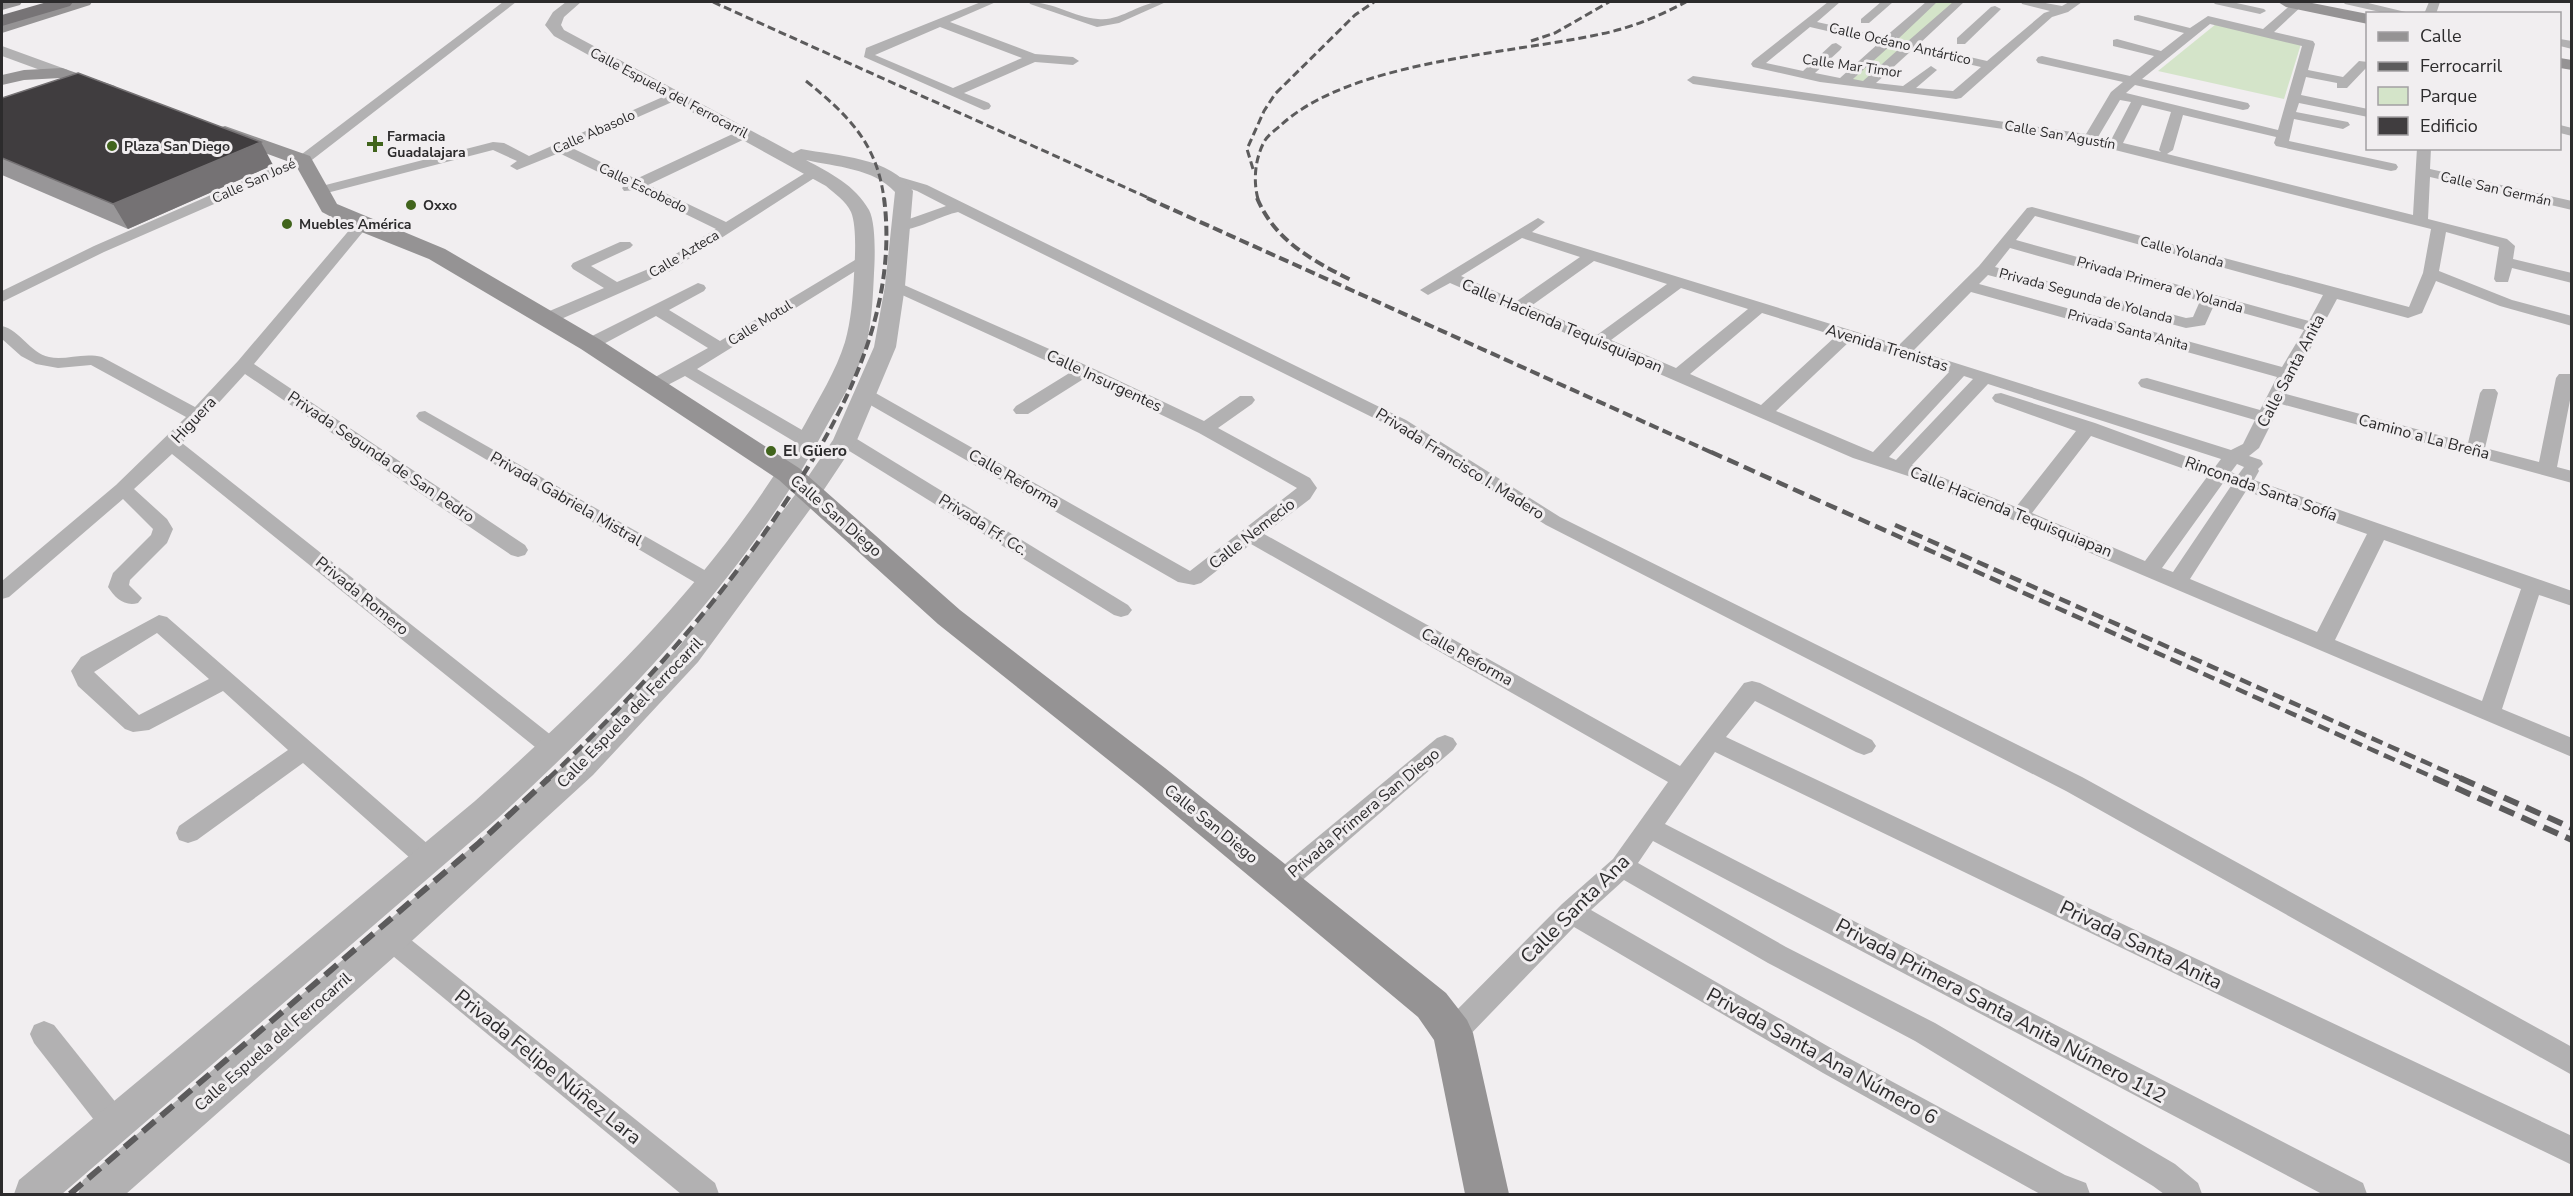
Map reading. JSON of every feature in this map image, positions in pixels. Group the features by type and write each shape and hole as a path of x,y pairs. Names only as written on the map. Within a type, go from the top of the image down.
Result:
{"highway":[{"path":"2,11 32,2"},
{"path":"2,25 64,2"}],"main road":[{"path":"2,5 14,2"},
{"path":"2,25 84,2"},
{"path":"2292,3 2366,19"},
{"path":"2,80 54,70 130,97"},
{"path":"207,125 303,160"},
{"name":"Calle San Diego","path":"303,160 329,208 437,254 590,344 789,474 949,616 1432,1005 1453,1034 1487,1194"}],"street":[{"path":"2,25 79,2"},
{"name":"Calle San José","path":"2,297 99,249 303,160 510,2"},
{"name":"Calle Espuela del Ferrocarril","path":"33,1194 486,810 553,749 660,641 765,509 789,474 836,388 856,342 863,295 865,259 859,207 842,189 815,173 570,41 553,25 558,15 574,2"},
{"path":"984,106 870,57 869,54 870,51 990,2"},
{"path":"1034,2 1097,23 1115,21 1160,2"},
{"path":"1808,23 1834,2"},
{"path":"1870,2 1885,3"},
{"path":"1845,81 1932,2"},
{"path":"1867,84 1959,2"},
{"path":"2026,2 2064,10 2076,2"},
{"path":"2218,2 2260,11"},
{"path":"2242,28 2272,2"},
{"path":"2349,2 2399,12"},
{"path":"1865,21 1885,3"},
{"path":"2266,33 2292,3"},
{"path":"1992,66 2049,7"},
{"path":"1961,41 1995,9"},
{"path":"1130,14 1148,20"},
{"path":"2169,26 2186,14"},
{"path":"1942,17 1978,25"},
{"path":"2138,18 2192,32"},
{"path":"2090,139 2116,96 2208,20 2309,44 2295,98 2280,142 2285,145 2391,167"},
{"path":"939,22 1033,58 1073,61"},
{"name":"Calle Océano Antártico","path":"1808,23 1992,66"},
{"name":"Calle Mar Timor","path":"1808,23 1757,63 1762,68 1945,95 1959,95 1992,66"},
{"path":"2117,43 2163,55"},
{"path":"1806,75 1836,46"},
{"path":"2,51 54,70"},
{"path":"955,92 1033,58"},
{"path":"2042,60 2243,106"},
{"path":"2301,72 2344,83 2363,64"},
{"path":"2,66 54,70"},
{"path":"1906,90 1930,70"},
{"name":"Calle San Agustín","path":"1693,80 2090,139 2505,243 2507,246 2504,261"},
{"name":"Calle Abasolo","path":"513,167 674,96"},
{"path":"2116,96 2177,115 2283,135"},
{"path":"2295,98 2366,113"},
{"path":"2115,145 2138,101"},
{"path":"2289,114 2344,120 2338,147"},
{"path":"2166,150 2177,115"},
{"path":"621,193 744,134"},
{"path":"319,191 493,146 500,146 529,161"},
{"name":"Calle Espuela del Ferrocarril","path":"97,1194 392,939 582,767 688,655 846,440 885,347 895,286 900,227 905,201 904,191 893,179 877,170 767,146"},
{"name":"Calle Escobedo","path":"560,148 726,228"},
{"path":"2420,222 2424,150"},
{"name":"Calle San Germán","path":"2421,171 2571,206"},
{"name":"Calle Azteca","path":"546,320 664,268 815,173"},
{"name":"Privada Francisco I. Madero","path":"893,179 922,188 1400,424 1553,521 2074,784 2571,1062"},
{"path":"900,227 937,212 960,207"},
{"name":"Calle Yolanda","path":"2008,243 2032,211 2332,294 2401,312 2414,313 2431,273"},
{"path":"1428,290 1538,222"},
{"name":"Higuera","path":"2,592 123,489 171,444 244,365 362,224"},
{"path":"2439,227 2431,273 2506,303 2571,321"},
{"name":"Avenida Trenistas","path":"1520,233 1902,352 1954,376"},
{"path":"1902,352 1969,286 2008,243"},
{"name":"Privada Primera de Yolanda","path":"2008,243 2313,327"},
{"path":"617,289 579,266 625,245"},
{"path":"1519,307 1592,255"},
{"name":"Calle Motul","path":"654,385 685,369 865,259"},
{"path":"2502,279 2504,261 2571,278"},
{"name":"Privada Segunda de Yolanda","path":"1985,269 2186,322 2199,321 2209,299"},
{"name":"Calle Hacienda Tequisquiapan","path":"1449,277 1763,412 2178,580 2571,748"},
{"path":"1599,341 1678,282"},
{"name":"Calle Insurgentes","path":"895,286 1084,371 1204,429 1303,482 1307,488"},
{"name":"Privada Santa Anita","path":"1969,286 2287,374"},
{"path":"590,344 698,288"},
{"name":"Calle Santa Anita","path":"2178,580 2242,482 2246,456 2287,374 2332,294"},
{"path":"1678,375 1759,308"},
{"path":"658,310 720,348"},
{"path":"2,331 36,358 54,363 87,359 96,361 198,416"},
{"path":"1763,412 1846,335"},
{"name":"Privada Segunda de San Pedro","path":"244,365 518,550"},
{"path":"685,369 807,441"},
{"path":"1022,410 1084,371"},
{"path":"1876,459 1954,376"},
{"name":"Rinconada Santa Sofía","path":"1954,376 2378,532 2571,599"},
{"path":"2547,470 2565,378"},
{"path":"2147,383 2266,418"},
{"path":"1900,467 1979,384 2246,456"},
{"path":"2475,451 2489,393"},
{"name":"Calle Reforma","path":"866,395 1185,577 1194,578"},
{"name":"Camino a La Breña","path":"2276,397 2571,477"},
{"path":"1204,429 1246,400"},
{"name":"Privada Gabriela Mistral","path":"425,416 708,581"},
{"path":"2020,515 2089,427"},
{"name":"Privada Ff. Cc.","path":"846,440 1121,610"},
{"name":"Privada Romero","path":"171,444 553,749"},
{"name":"Calle Santa Anita","path":"2150,569 2219,474 2246,456"},
{"name":"Calle Nemecio","path":"1194,578 1252,536 1303,495 1307,488"},
{"path":"123,489 160,523 163,529 160,538 120,578 118,587 131,598"},
{"path":"2323,642 2378,532"},
{"name":"Calle Reforma","path":"1252,536 1683,779"},
{"path":"2489,713 2532,586"},
{"path":"225,680 141,724 134,723 86,680 82,671 89,663 159,622 225,680 303,751 428,859"},
{"name":"Calle Santa Ana","path":"1453,1034 1572,912 1622,866 1711,740 1752,689 1864,747"},
{"name":"Privada Santa Anita","path":"1711,740 2571,1151"},
{"name":"Privada Primera San Diego","path":"1282,882 1445,744"},
{"path":"188,833 303,751"},
{"name":"Privada Primera Santa Anita Número 112","path":"1650,828 2352,1194"},
{"path":"1622,866 1777,954 1925,1032 2164,1175 2187,1194"},
{"name":"Privada Santa Ana Número 6","path":"1572,912 1833,1064 2055,1186 2075,1194"},
{"name":"Privada Felipe Núñez Lara","path":"392,939 705,1194"},
{"path":"44,1034 115,1124"}],"green space":[{"path":"1935,2 1956,2 1864,82 1852,80"},
{"path":"2216,24 2301,44 2284,99 2158,71"}],"building":[{"name":"Plaza San Diego","path":"78,73 261,142 113,204 2,158 2,98"}],"railway":[{"path":"713,2 1151,199"},
{"path":"1253,169 1247,149 1264,111 1275,94 1355,15 1374,2"},
{"path":"1531,41 1555,33 1609,2"},
{"path":"1258,199 1257,163 1267,138 1310,104 1346,87 1432,63 1612,31 1645,21 1686,2"},
{"path":"806,81 835,106 858,132 875,162 884,199"},
{"path":"816,454 848,394 872,331 885,265 884,198"},
{"path":"1147,198 1715,454"},
{"path":"1257,198 1274,226 1285,238 1324,266 1353,281"},
{"path":"548,779 623,704 694,625 759,541 817,452"},
{"path":"1711,452 2437,779"},
{"path":"1895,525 2463,779"},
{"path":"70,1194 479,843 549,778"},
{"path":"2434,778 2572,840"},
{"path":"2460,778 2572,828"}],"place":[{"name":"Farmacia Guadalajara","path":"375,144"},
{"name":"Plaza San Diego","path":"112,146"},
{"name":"Oxxo","path":"411,205"},
{"name":"Muebles América","path":"287,224"},
{"name":"El Güero","path":"771,451"}]}
